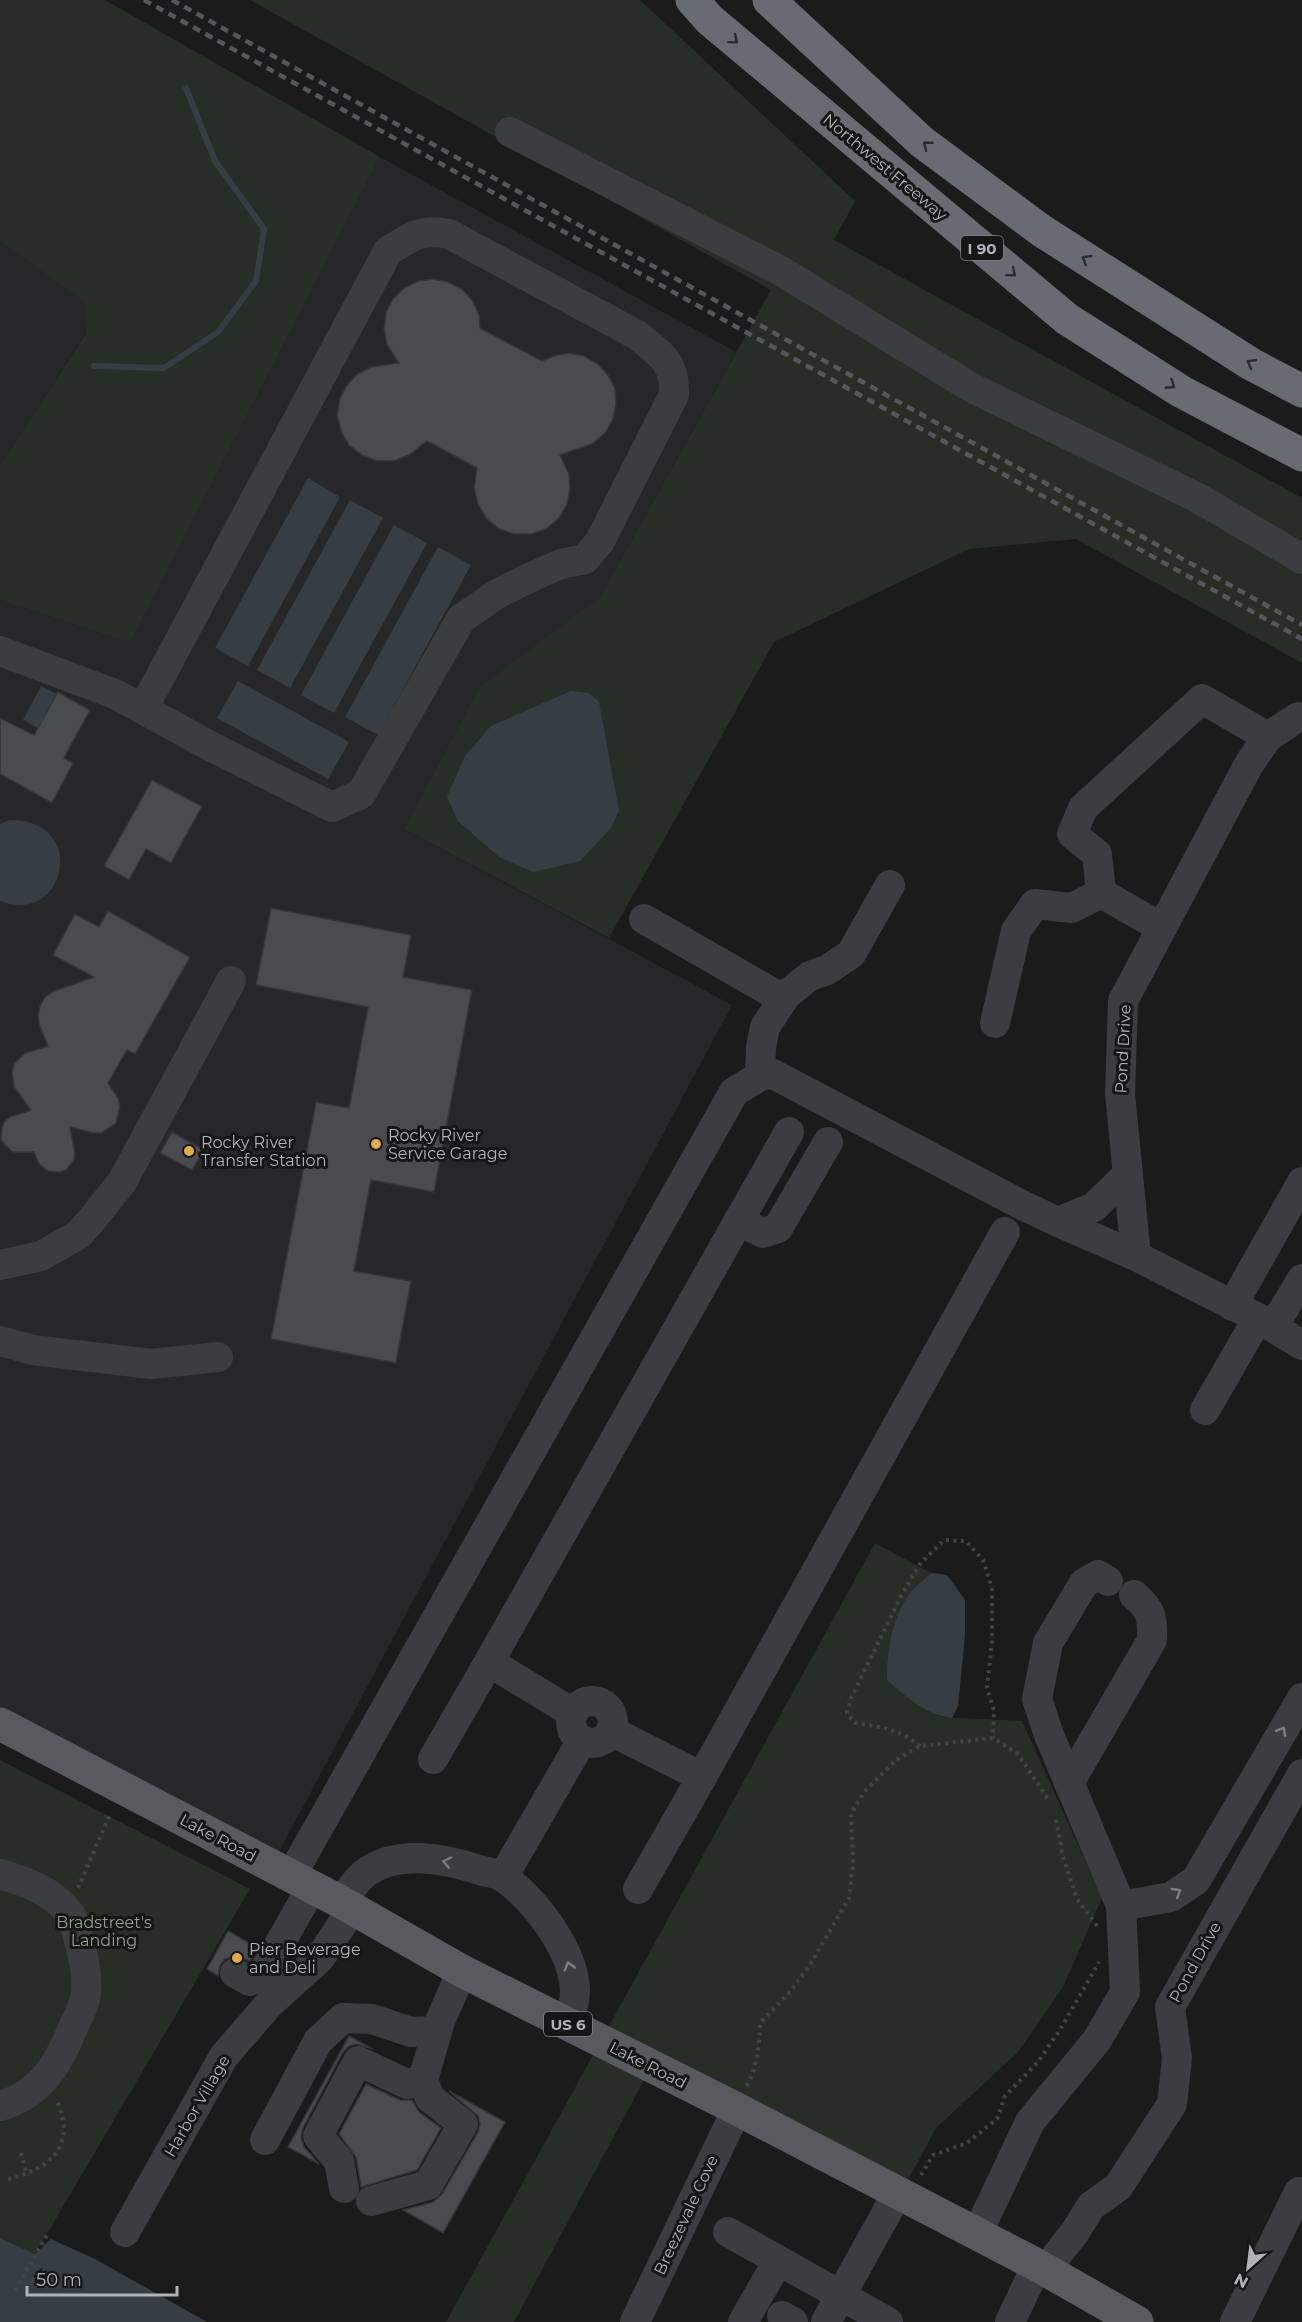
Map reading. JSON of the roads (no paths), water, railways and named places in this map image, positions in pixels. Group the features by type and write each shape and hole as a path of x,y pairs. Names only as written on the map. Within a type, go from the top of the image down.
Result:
{"highway":[{"name":"Northwest Freeway","path":"692,0 710,20 1067,319 1182,392 1302,454"},
{"path":"769,0 922,142 1033,224 1251,364 1302,391"}],"main road":[{"name":"Lake Road","path":"0,1724 302,1882 462,1971 566,2023 741,2099 908,2186 977,2234 1137,2322"}],"street":[{"path":"510,132 781,271 972,388 1198,498 1302,559"},
{"path":"0,651 115,694 142,709 332,807 361,794 461,619 497,594 531,577 561,564 585,559 600,542 674,395 675,376 664,356 637,335 449,234 434,230 414,234 388,251 142,709"},
{"path":"1101,893 1097,854 1072,834 1083,808 1202,699 1268,737"},
{"name":"Pond Drive","path":"1136,1256 1120,1094 1123,1001 1249,764 1268,737 1298,717 1302,718"},
{"path":"760,1076 761,1047 765,1027 783,999 810,976 827,970 851,954 890,885"},
{"path":"1101,893 1162,928"},
{"path":"995,1023 1016,931 1035,904 1072,908 1101,893"},
{"path":"644,919 783,999"},
{"path":"0,1265 41,1256 78,1235 89,1223 122,1182 231,981"},
{"path":"236,1973 250,1982 260,1978 302,1882 734,1092 760,1076 773,1074 1020,1204 1136,1256 1254,1317 1302,1345"},
{"path":"433,1759 789,1132"},
{"path":"738,1221 763,1233 778,1228 828,1142"},
{"path":"1058,1222 1094,1207 1128,1174"},
{"path":"1205,1410 1254,1317 1300,1190"},
{"path":"639,1889 1005,1232"},
{"path":"1254,1317 1302,1279"},
{"path":"0,1341 33,1350 151,1364 218,1357"},
{"path":"977,2234 1030,2122 1097,2040 1125,1992 1121,1906 1059,1791 1037,1699 1048,1643 1084,1583 1098,1575 1108,1581"},
{"path":"1059,1791 1152,1640 1153,1623 1147,1606 1134,1595"},
{"path":"489,1662 577,1727 593,1743 600,1742 610,1731 702,1778"},
{"path":"1121,1906 1171,1897 1196,1880 1302,1698"},
{"path":"566,2023 574,2001 573,1979 566,1956 551,1928 528,1900 503,1877 577,1727"},
{"name":"Pond Drive","path":"1010,2322 1041,2268 1075,2232 1091,2206 1118,2187 1172,2104 1177,2058 1170,2007 1302,1774"},
{"name":"Harbor Village","path":"125,2232 224,2056 270,2003 320,1958 366,1872 384,1863 406,1858 437,1859 503,1877"},
{"path":"0,1874 50,1894 72,1917 84,1959 85,1998 64,2051 53,2068 32,2092 14,2102 0,2106"},
{"path":"371,2201 428,2185 463,2124 430,2098 423,2080 437,2031 462,1971"},
{"path":"265,2140 318,2041 343,2018 372,2019 411,2032 437,2031"},
{"path":"344,2188 339,2162 318,2136 358,2061 407,2084 423,2080"},
{"name":"Breezevale Cove","path":"635,2322 741,2099"},
{"path":"826,2322 908,2186"},
{"path":"1235,2322 1299,2192"},
{"path":"728,2232 888,2322"},
{"path":"743,2322 778,2261"}],"waterway":[{"path":"94,366 164,368 218,332 256,281 264,229 215,161 186,88"}],"railway":[{"path":"144,0 1302,639"},
{"path":"172,0 1302,625"}],"place":[{"name":"Rocky River Service Garage","path":"376,1144"},
{"name":"Rocky River Transfer Station","path":"189,1151"},
{"name":"Pier Beverage and Deli","path":"237,1958"}],"park label":[{"name":"Bradstreet's Landing","path":"104,1931"}]}
